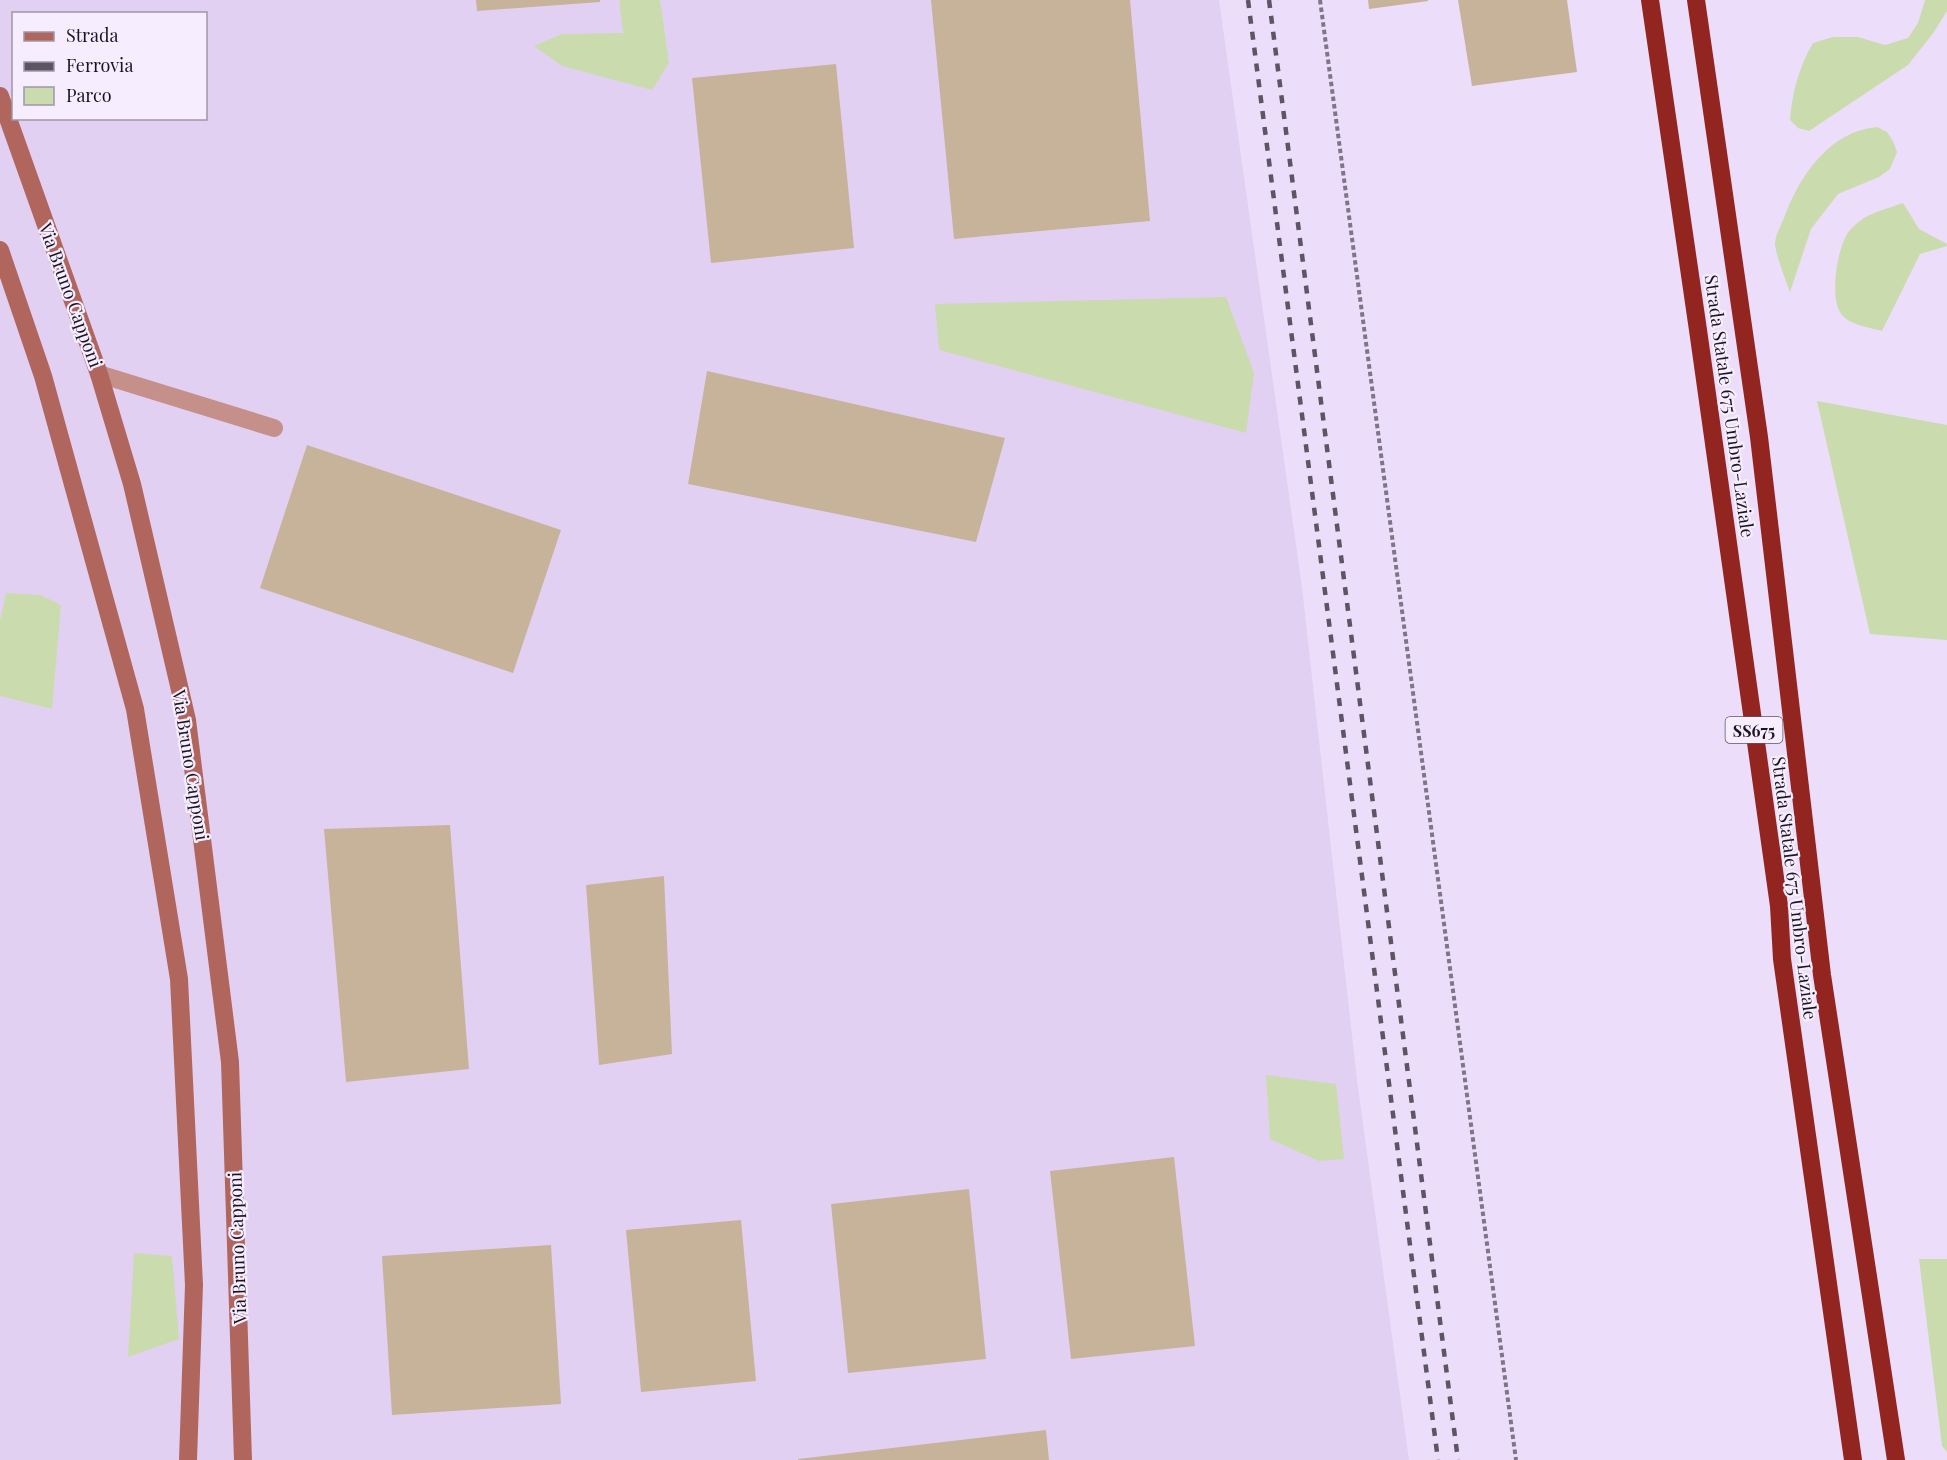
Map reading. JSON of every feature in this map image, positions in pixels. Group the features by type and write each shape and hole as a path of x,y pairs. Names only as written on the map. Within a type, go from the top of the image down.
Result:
{"highway":[{"name":"Strada Statale 675 Umbro-Laziale","path":"1650,0 1779,906 1782,960 1854,1460"},
{"name":"Strada Statale 675 Umbro-Laziale","path":"1696,0 1759,437 1822,975 1896,1460"}],"main road":[{"name":"Via Bruno Capponi","path":"0,96 99,374 132,484 187,720 230,1062 243,1460"},
{"path":"0,250 43,376 135,708 177,968 194,1285 188,1460"}],"lane":[{"path":"99,374 274,428"}],"path":[{"path":"1320,0 1516,1460"}],"shaded area":[{"path":"0,0 1219,0 1302,587 1357,1080 1409,1460 0,1460"}],"green space":[{"path":"619,0 660,0 669,63 652,90 562,66 534,46 562,34 623,33"},
{"path":"1925,0 1947,0 1947,11 1908,65 1809,131 1798,128 1790,120 1797,80 1813,43 1833,37 1858,37 1885,45 1908,38 1918,23"},
{"path":"1877,127 1887,132 1897,152 1890,169 1879,177 1838,194 1811,229 1790,292 1775,244 1790,202 1807,172 1830,147 1860,130"},
{"path":"1903,203 1919,229 1947,246 1920,254 1882,331 1853,323 1840,312 1835,295 1836,273 1843,242 1849,231 1864,218"},
{"path":"1226,297 1254,373 1246,433 939,350 935,304"},
{"path":"1817,401 1947,425 1947,640 1870,634"},
{"path":"6,593 41,595 61,605 52,709 0,696 0,621"},
{"path":"1266,1075 1336,1084 1344,1159 1319,1161 1270,1139"},
{"path":"134,1253 172,1256 179,1339 128,1357"},
{"path":"1919,1259 1947,1259 1947,1452 1942,1446"}],"building":[{"path":"476,0 600,0 600,2 477,11"},
{"path":"931,0 1130,0 1150,221 954,239"},
{"path":"1368,0 1428,0 1428,1 1369,9"},
{"path":"1458,0 1567,0 1577,72 1472,86"},
{"path":"836,64 854,248 711,263 692,78"},
{"path":"707,371 1005,438 976,542 688,484"},
{"path":"307,445 561,530 513,673 260,588"},
{"path":"450,825 469,1069 346,1082 324,829"},
{"path":"664,876 672,1054 599,1065 586,885"},
{"path":"1174,1157 1195,1346 1071,1359 1050,1171"},
{"path":"969,1189 986,1359 848,1373 831,1204"},
{"path":"741,1220 756,1381 641,1392 626,1230"},
{"path":"551,1245 561,1404 392,1415 382,1256"},
{"path":"1046,1430 1049,1460 798,1460 798,1459"}],"railway":[{"path":"1248,0 1438,1460"},
{"path":"1269,0 1458,1460"}]}
